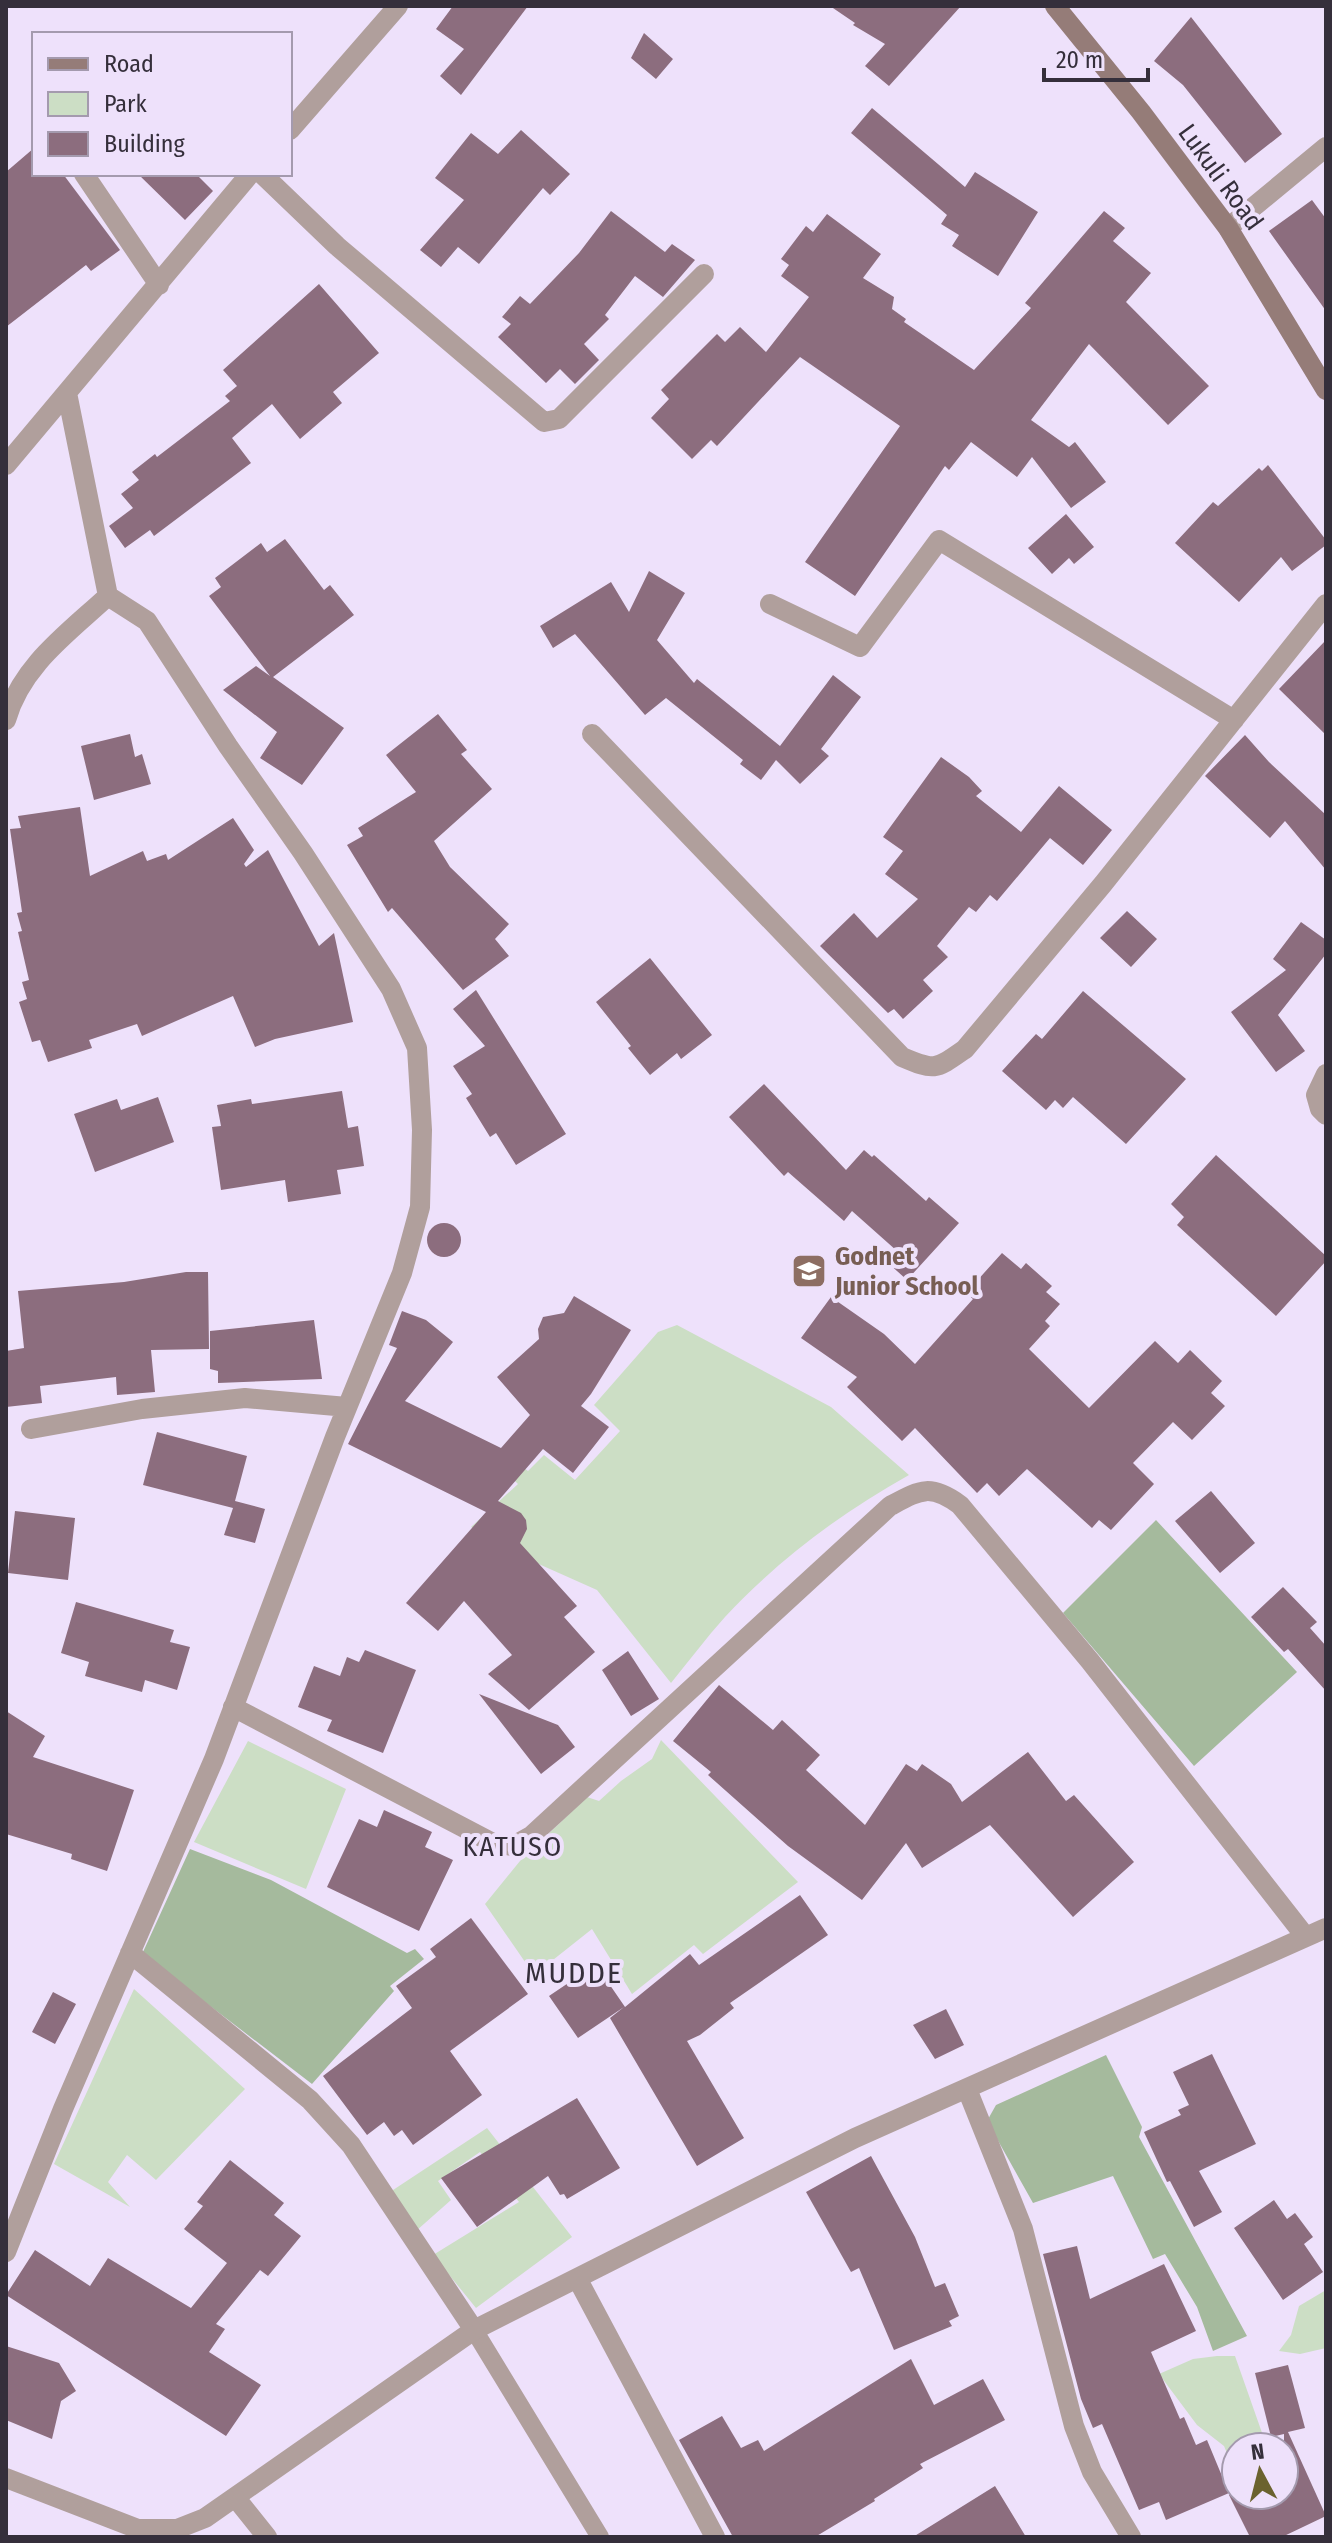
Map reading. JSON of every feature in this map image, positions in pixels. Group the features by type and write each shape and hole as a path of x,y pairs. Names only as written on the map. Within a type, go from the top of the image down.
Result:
{"street":[{"path":"292,128 398,6"},
{"name":"Lukuli Road","path":"1055,6 1141,112 1228,228 1326,390"},
{"path":"1228,228 1326,147"},
{"path":"85,176 159,285"},
{"path":"6,465 248,176"},
{"path":"264,176 337,246 544,422 559,419 704,274"},
{"path":"6,2252 233,1707 347,1407 402,1273 420,1207 422,1130 417,1048 391,989 147,621 108,596 67,393"},
{"path":"770,604 860,647 939,540 1234,720"},
{"path":"6,720 9,708 31,667 108,596"},
{"path":"592,734 902,1057 928,1068 945,1063 965,1049 1103,884 1326,604"},
{"path":"1326,1074 1316,1095 1320,1109 1326,1115"},
{"path":"31,1429 142,1409 245,1398 347,1407"},
{"path":"233,1707 493,1843 513,1846 531,1836 890,1506 918,1491 941,1491 960,1505 1090,1661 1305,1936"},
{"path":"6,2478 138,2533 177,2529 205,2518 474,2330 855,2138 1326,1928"},
{"path":"130,1953 310,2100 351,2145 474,2330"},
{"path":"967,2089 1023,2229 1074,2426 1092,2472 1131,2537"},
{"path":"577,2278 715,2537"},
{"path":"235,2497 267,2537"}],"lane":[{"path":"474,2330 600,2537"}],"green space":[{"path":"677,1325 831,1407 909,1475 835,1521 767,1576 725,1617 671,1683 597,1590 523,1557 471,1527 518,1484 502,1468 511,1458 528,1471 544,1455 575,1480 620,1431 594,1405 658,1332"},
{"path":"1156,1520 1297,1672 1194,1766 1063,1613"},
{"path":"661,1740 798,1882 703,1954 694,1945 632,1994 592,1929 534,1975 485,1904 520,1861 587,1797 599,1801 652,1759"},
{"path":"248,1741 346,1789 306,1889 194,1842"},
{"path":"190,1849 271,1880 407,1953 415,1949 424,1959 390,1986 394,1991 312,2084 143,1952"},
{"path":"134,1989 245,2089 156,2180 127,2155 108,2182 130,2207 54,2164"},
{"path":"1106,2055 1142,2127 1139,2137 1247,2336 1213,2351 1197,2307 1165,2254 1153,2259 1113,2176 1033,2203 987,2121 996,2105"},
{"path":"487,2128 572,2237 476,2308 433,2255 519,2202 480,2152 438,2181 451,2200 416,2231 390,2192"},
{"path":"1326,2290 1326,2348 1300,2354 1279,2351 1291,2335 1299,2306"},
{"path":"1235,2356 1261,2431 1220,2431 1220,2443 1197,2425 1159,2374 1193,2359"}],"building":[{"path":"453,6 528,6 461,95 440,76 464,49 436,29"},
{"path":"830,6 961,6 889,86 865,66 885,44 853,25 855,23"},
{"path":"1191,17 1282,134 1245,163 1183,85 1154,61"},
{"path":"644,33 673,59 656,79 631,58"},
{"path":"872,108 965,187 975,172 1038,212 998,276 952,246 959,235 941,224 947,215 851,133"},
{"path":"521,130 570,174 550,195 543,188 479,264 458,247 441,267 420,250 464,200 435,178 471,133 498,154"},
{"path":"32,150 32,176 64,176 120,250 91,271 86,265 6,327 6,172"},
{"path":"140,176 198,176 213,191 185,220"},
{"path":"1312,200 1326,219 1326,311 1269,231"},
{"path":"611,211 665,252 672,244 695,260 663,297 635,276 605,315 609,319 584,344 599,360 575,384 560,369 546,383 498,337 511,324 502,317 520,296 530,304 579,253"},
{"path":"1104,211 1125,228 1113,241 1151,273 1126,302 1209,386 1168,425 1089,344 1031,420 1069,447 1075,442 1106,482 1071,508 1032,457 1017,477 971,442 949,470 945,466 855,596 805,562 900,426 800,357 717,446 711,440 692,459 651,418 669,399 661,390 717,334 725,342 740,327 766,352 809,297 781,276 789,265 781,259 806,226 813,232 827,214 881,254 863,278 894,297 892,309 906,319 904,322 974,370 1031,308 1025,303"},
{"path":"319,284 379,353 333,392 342,403 300,439 272,404 232,438 251,463 154,536 150,530 125,548 109,526 133,508 121,494 139,480 132,472 155,454 157,457 230,401 225,396 237,386 223,370"},
{"path":"1268,465 1326,540 1326,545 1292,571 1281,557 1239,602 1175,543 1213,502 1218,506 1259,468 1262,471"},
{"path":"1066,514 1094,547 1074,564 1069,558 1052,574 1028,548"},
{"path":"285,539 324,590 330,585 354,615 273,677 344,728 302,785 260,758 277,732 223,690 256,666 270,676 209,596 221,587 215,578 261,543 267,552"},
{"path":"649,571 685,593 657,640 694,683 697,679 780,746 833,675 861,697 821,749 829,756 800,784 776,760 761,780 740,764 743,760 666,698 645,715 575,634 553,648 540,626 611,582 629,612"},
{"path":"1326,640 1326,735 1279,689"},
{"path":"438,714 467,750 461,754 492,789 434,841 450,867 509,924 495,939 509,956 463,990 392,908 388,912 347,845 363,836 358,828 416,792 386,755"},
{"path":"130,734 135,757 142,754 151,784 94,800 81,746"},
{"path":"1245,735 1326,815 1326,870 1285,821 1270,838 1205,776"},
{"path":"941,757 969,777 982,791 976,796 1021,832 1059,786 1112,830 1083,865 1050,838 997,901 990,895 976,912 969,907 937,946 948,957 923,980 933,991 903,1019 894,1009 888,1013 820,946 854,913 877,938 918,899 885,874 903,851 883,837"},
{"path":"80,807 90,876 143,851 147,861 166,854 168,860 233,818 254,850 244,864 246,867 268,850 319,946 334,933 353,1022 275,1039 255,1047 233,996 142,1036 137,1024 89,1040 92,1048 48,1062 40,1040 32,1042 19,1002 27,999 22,982 29,980 18,932 22,931 17,913 22,912 10,829 21,828 18,816"},
{"path":"1127,911 1157,939 1131,967 1100,938"},
{"path":"1301,922 1326,940 1326,954 1278,1015 1305,1051 1276,1072 1231,1012 1286,970 1273,959"},
{"path":"650,958 712,1035 681,1059 677,1053 650,1075 596,1002"},
{"path":"476,990 566,1134 516,1165 496,1133 490,1137 466,1098 472,1094 453,1066 485,1046 453,1009"},
{"path":"1083,991 1186,1079 1126,1144 1073,1097 1063,1108 1055,1100 1046,1110 1002,1071 1036,1034 1042,1039"},
{"path":"764,1084 846,1170 864,1150 872,1157 874,1155 926,1201 929,1197 959,1223 907,1280 887,1262 897,1251 852,1211 844,1221 788,1172 784,1176 729,1117"},
{"path":"342,1091 348,1128 358,1126 364,1166 337,1170 341,1194 288,1202 285,1180 221,1190 212,1127 221,1126 217,1105 251,1099 252,1104"},
{"path":"158,1097 174,1142 95,1172 74,1114 117,1099 121,1110"},
{"path":"1216,1155 1326,1256 1326,1261 1276,1316 1177,1225 1184,1217 1171,1204"},
{"path":"444,1223 456,1228 461,1240 456,1252 444,1257 432,1252 427,1240 432,1228"},
{"path":"1002,1253 1021,1269 1026,1263 1052,1286 1046,1292 1060,1304 1045,1321 1050,1326 1029,1349 1089,1408 1155,1341 1178,1363 1190,1350 1222,1381 1211,1393 1225,1406 1192,1440 1173,1422 1133,1463 1154,1484 1111,1530 1099,1520 1092,1528 1027,1469 999,1496 987,1483 977,1493 915,1428 902,1441 847,1387 857,1377 801,1338 831,1297 884,1334 915,1364 973,1299 966,1293"},
{"path":"186,1272 208,1272 209,1349 151,1350 155,1392 117,1395 116,1377 40,1386 42,1403 6,1407 6,1351 24,1348 18,1291 124,1282"},
{"path":"574,1296 631,1330 581,1406 609,1427 573,1473 543,1449 498,1501 521,1513 526,1520 527,1529 520,1543 577,1606 564,1617 595,1652 529,1710 488,1674 512,1655 464,1601 438,1631 406,1603 486,1512 348,1444 397,1348 389,1345 402,1311 426,1320 453,1342 405,1401 501,1448 530,1415 497,1377 539,1339 538,1329 543,1317 564,1313"},
{"path":"314,1320 322,1379 218,1383 218,1371 210,1369 210,1331"},
{"path":"157,1432 247,1456 235,1501 265,1509 255,1543 224,1535 233,1508 143,1485"},
{"path":"1211,1491 1255,1543 1220,1573 1175,1521"},
{"path":"15,1511 75,1518 68,1580 8,1573"},
{"path":"1283,1587 1317,1622 1310,1628 1326,1646 1326,1691 1288,1649 1284,1652 1251,1617"},
{"path":"76,1602 174,1630 170,1642 190,1647 177,1690 145,1680 142,1692 85,1676 89,1662 61,1653"},
{"path":"365,1650 416,1670 383,1753 327,1731 332,1720 298,1707 314,1666 340,1676 347,1657 359,1662"},
{"path":"628,1651 659,1699 631,1716 602,1670"},
{"path":"719,1685 773,1730 782,1720 820,1755 806,1770 865,1825 906,1764 917,1771 922,1764 951,1784 962,1802 1028,1752 1066,1801 1074,1795 1134,1862 1073,1917 990,1825 922,1868 906,1843 862,1900 788,1846 708,1775 711,1772 673,1741"},
{"path":"479,1694 558,1725 575,1747 541,1774"},
{"path":"6,1711 45,1736 33,1757 134,1790 107,1871 71,1859 72,1854 6,1834"},
{"path":"384,1810 432,1832 425,1847 453,1860 419,1931 327,1887 359,1819 377,1827"},
{"path":"800,1895 828,1935 730,2003 734,2008 700,2035 687,2041 744,2138 697,2166 610,2018 624,2007 578,2038 549,1996 592,1967 597,1974 601,1972 625,2007 690,1954 699,1965"},
{"path":"471,1918 528,1994 450,2051 482,2095 413,2145 402,2130 394,2136 384,2122 367,2135 323,2076 412,2008 396,1986 436,1957 430,1949"},
{"path":"53,1992 76,2004 55,2044 32,2032"},
{"path":"946,2009 964,2045 935,2059 913,2025"},
{"path":"1212,2054 1256,2144 1199,2171 1222,2212 1194,2227 1170,2181 1167,2182 1144,2132 1181,2115 1178,2110 1189,2105 1173,2072"},
{"path":"577,2098 620,2168 567,2199 564,2194 560,2195 548,2176 477,2227 441,2178"},
{"path":"871,2156 915,2237 935,2287 945,2283 959,2316 949,2321 952,2326 894,2350 859,2268 851,2272 806,2192"},
{"path":"230,2160 284,2203 274,2215 301,2236 268,2276 260,2270 216,2324 225,2329 209,2352 261,2385 226,2436 6,2295 35,2250 90,2286 108,2258 191,2308 227,2263 184,2229 203,2206 197,2202"},
{"path":"1274,2200 1287,2219 1295,2213 1313,2237 1304,2244 1323,2272 1283,2300 1234,2228"},
{"path":"1077,2246 1090,2299 1164,2264 1196,2331 1151,2352 1180,2419 1184,2417 1196,2445 1207,2440 1220,2471 1220,2497 1166,2520 1159,2502 1139,2510 1102,2424 1093,2428 1081,2399 1043,2254"},
{"path":"6,2346 59,2363 76,2391 61,2401 52,2439 6,2420"},
{"path":"911,2359 934,2405 983,2379 1005,2420 920,2464 923,2468 815,2537 733,2537 679,2440 722,2416 741,2448 758,2440 764,2451"},
{"path":"1288,2365 1305,2428 1270,2431 1255,2373"},
{"path":"1300,2459 1326,2516 1282,2537 1250,2537 1237,2511 1300,2511"},
{"path":"995,2486 1026,2537 913,2537"}],"place":[{"name":"Godnet Junior School","path":"809,1271"}],"district":[{"name":"KATUSO","path":"513,1846"},
{"name":"MUDDE","path":"574,1973"}]}
